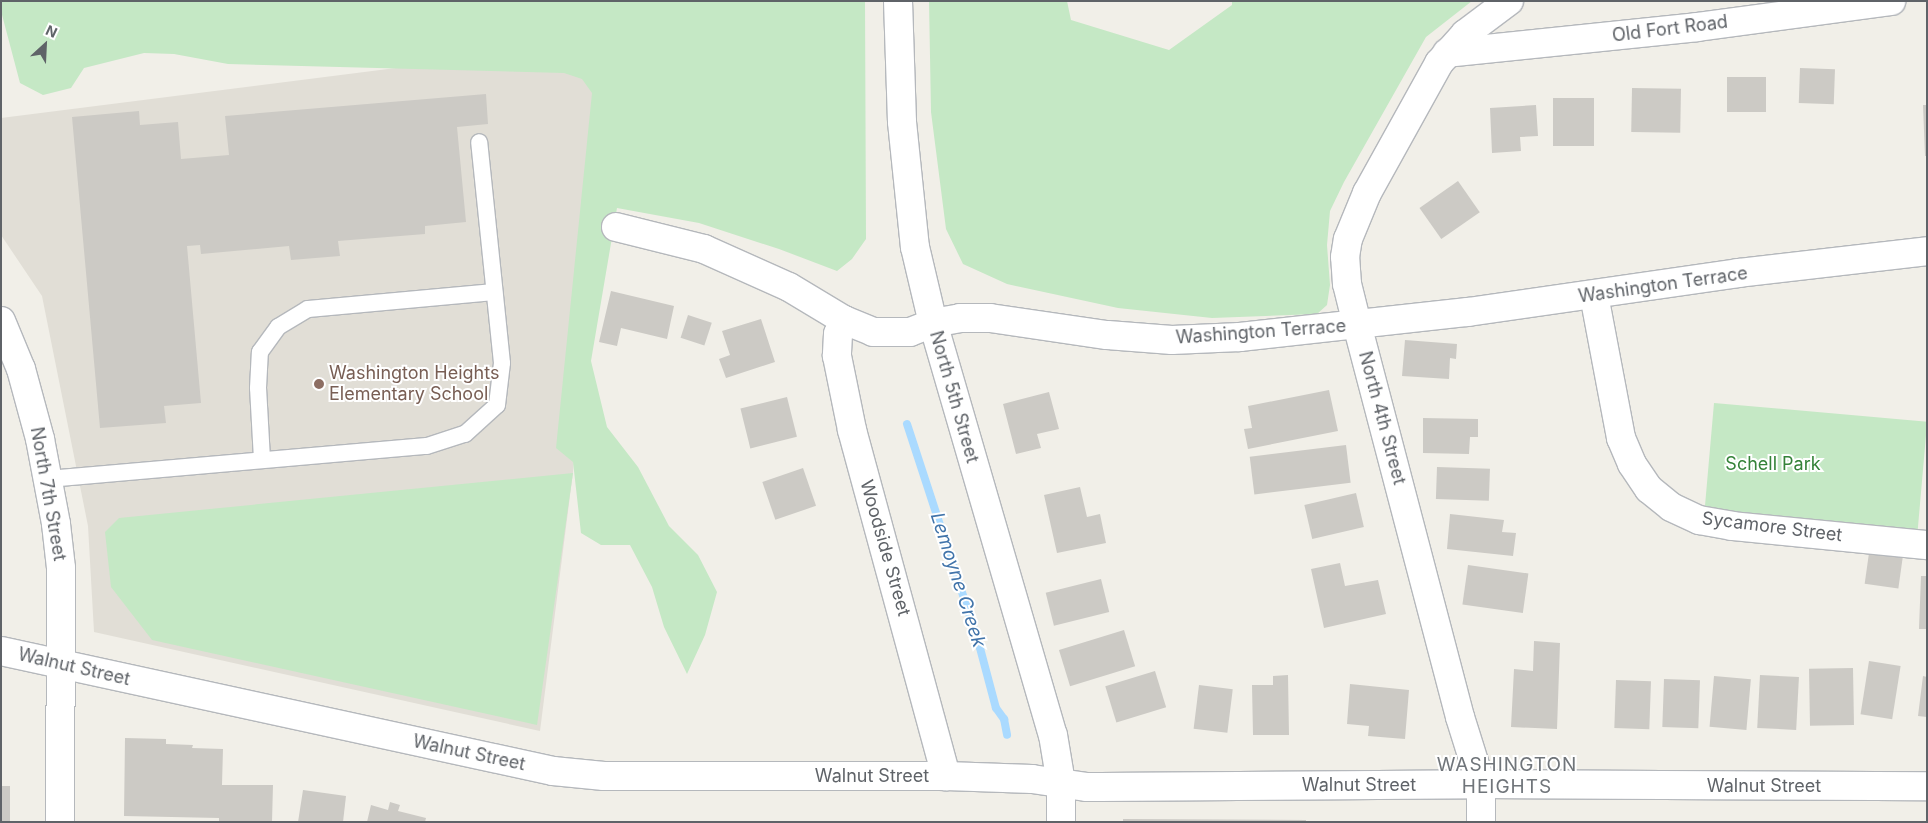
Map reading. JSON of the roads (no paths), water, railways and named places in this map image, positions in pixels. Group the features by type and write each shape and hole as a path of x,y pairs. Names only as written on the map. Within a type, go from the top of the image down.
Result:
{"street":[{"name":"North 5th Street","path":"898,1 902,122 915,247 933,324 1053,736 1060,783 1060,822"},
{"name":"North 4th Street","path":"1481,822 1481,784 1460,717 1357,324 1347,284 1345,257 1348,239 1367,193 1439,63 1483,19 1509,1"},
{"name":"Old Fort Road","path":"1447,53 1697,27 1891,1"},
{"name":"Washington Terrace","path":"616,228 704,249 789,287 844,320 873,332 910,332 933,324 960,318 990,318 1107,335 1172,340 1240,337 1357,324 1594,295 1738,273 1927,251"},
{"name":"Sycamore Street","path":"1594,295 1620,438 1632,464 1649,489 1671,507 1699,520 1732,526 1927,545"},
{"name":"Woodside Street","path":"844,320 838,334 837,356 852,430 946,776"},
{"name":"North 7th Street","path":"1,321 21,368 40,438 61,568 60,822"},
{"name":"Walnut Street","path":"1,651 553,771 604,776 946,776"},
{"path":"946,776 1032,779 1060,783"},
{"name":"Walnut Street","path":"1060,783 1087,787 1481,784 1927,786"}],"lane":[{"path":"48,479 427,446 465,434 497,405 502,363 479,142"},
{"path":"262,459 258,388 260,352 278,327 308,309 494,292"}],"waterway":[{"name":"Lemoyne Creek","path":"907,424 980,648 996,708 1004,719 1007,735"}],"place":[{"name":"Washington Heights Elementary School","path":"319,384"}],"district":[{"name":"WASHINGTON HEIGHTS","path":"1507,776"}],"park label":[{"name":"Schell Park","path":"1773,464"}]}
